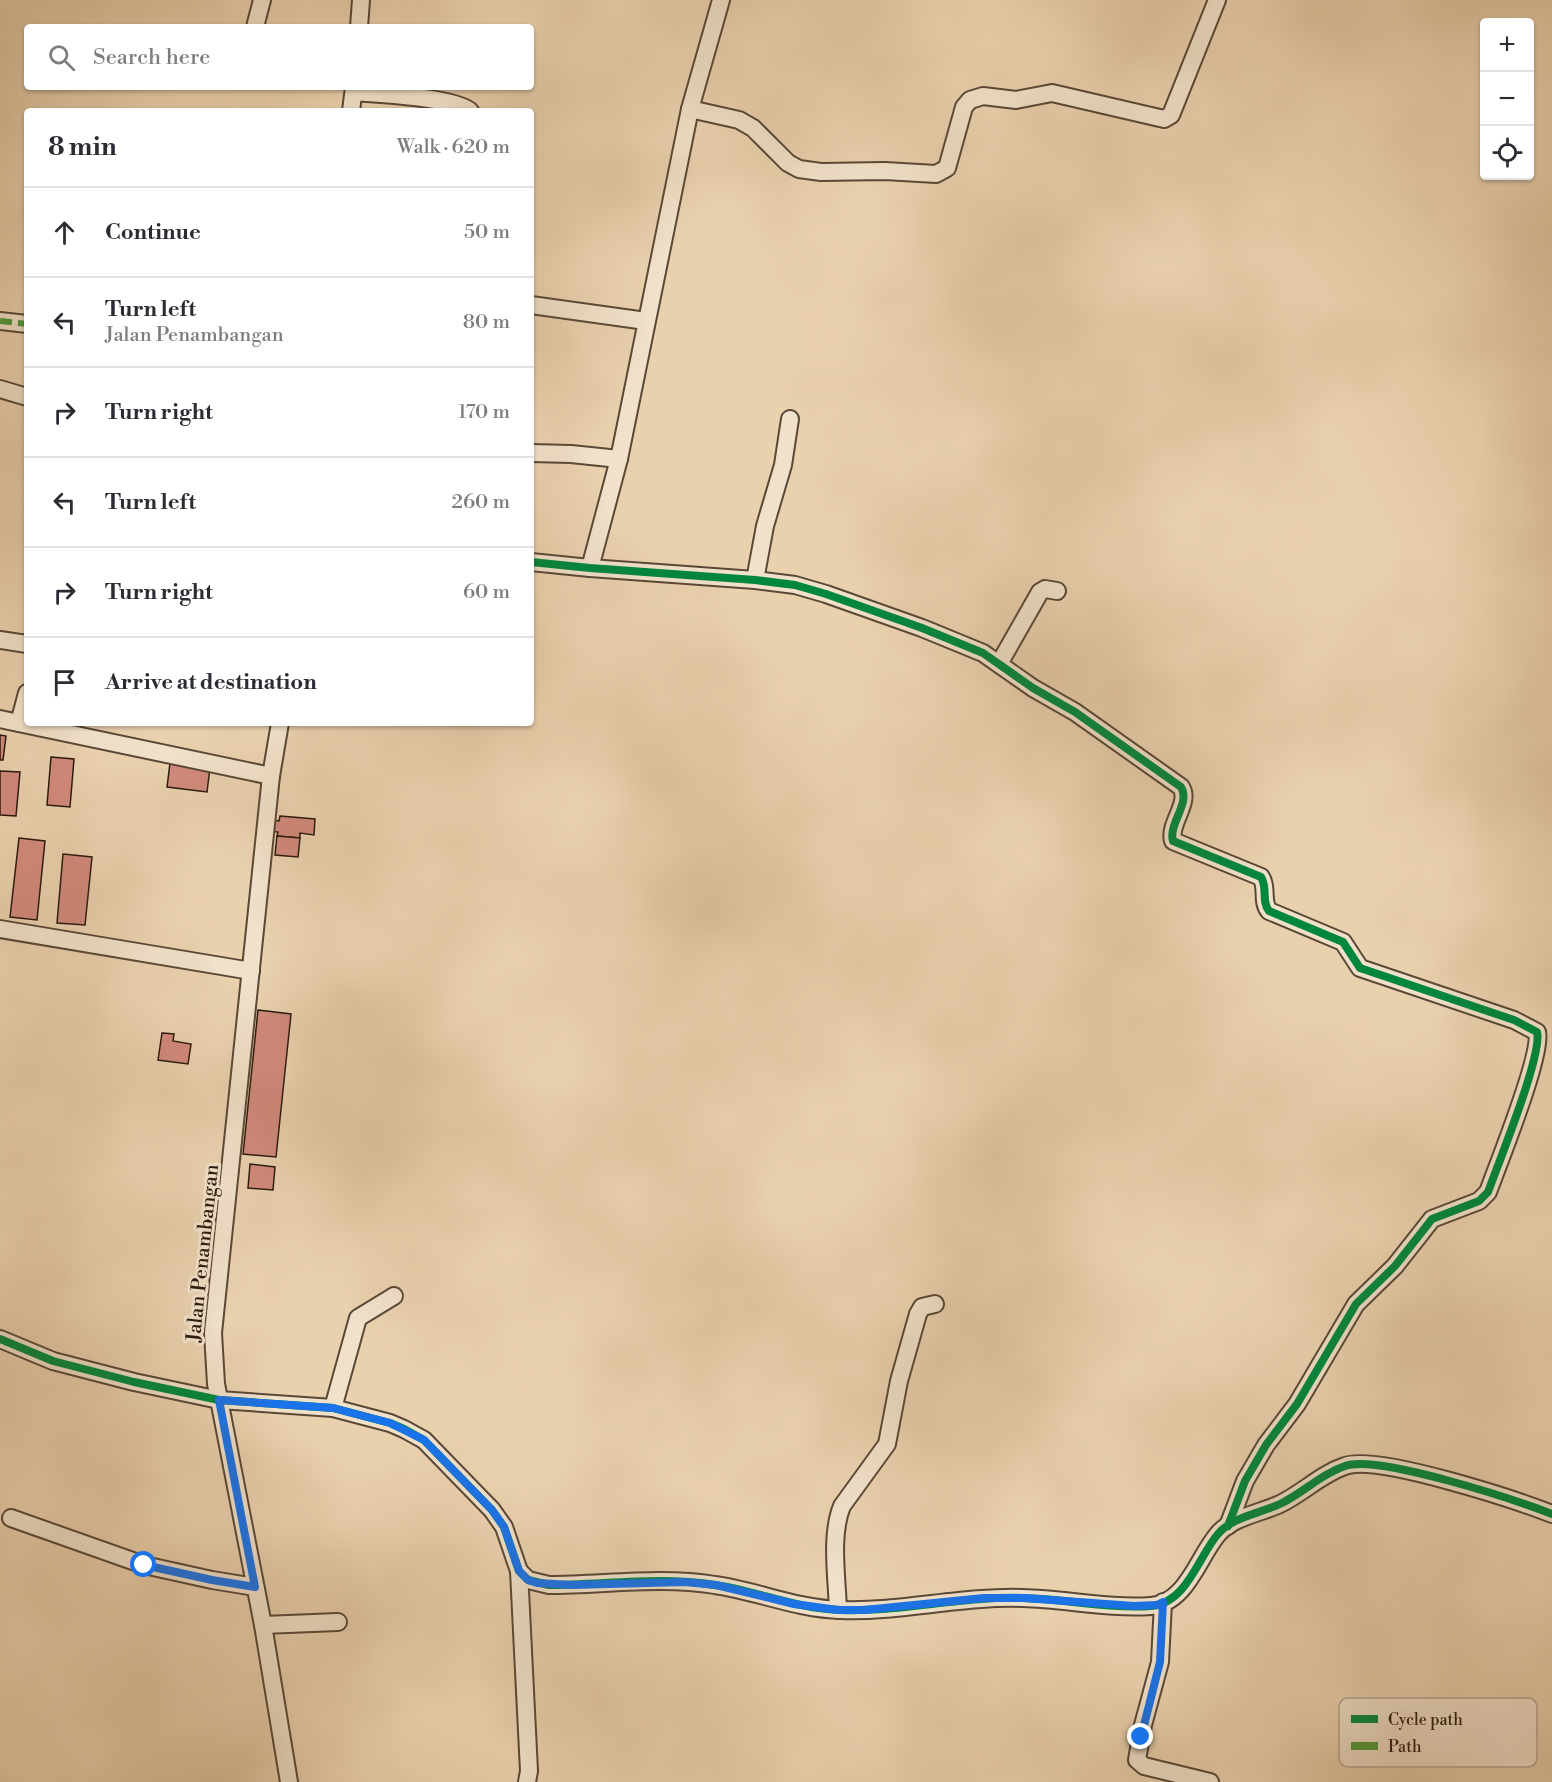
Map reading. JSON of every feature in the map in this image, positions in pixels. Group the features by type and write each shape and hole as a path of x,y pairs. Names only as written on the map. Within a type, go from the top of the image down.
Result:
{"street":[{"path":"256,24 262,0"},
{"path":"359,24 361,0"},
{"path":"590,568 619,459 690,110 721,0"},
{"path":"690,110 739,120 753,128 788,162 799,169 821,172 895,171 936,174 947,168 964,107 970,100 983,96 1016,100 1052,93 1164,119 1171,115 1217,0"},
{"path":"351,108 354,90"},
{"path":"361,90 445,102 466,108"},
{"path":"534,305 646,321"},
{"path":"0,321 24,324"},
{"path":"0,389 24,396"},
{"path":"754,580 765,526 783,465 790,419"},
{"path":"534,453 619,459"},
{"path":"519,1571 528,1580 549,1585 685,1582 716,1585 794,1604 838,1610 864,1610 984,1598 1024,1598 1134,1606 1157,1605 1163,1602 1181,1590 1214,1540 1227,1526 1245,1481 1255,1463 1297,1404 1356,1304 1395,1266 1432,1219 1479,1201 1488,1192 1545,1032 1360,968 1343,942 1269,911 1264,904 1264,884 1261,877 1173,842 1173,828 1184,795 1181,787 1075,712 1033,688 983,653 826,594 795,585 534,562"},
{"path":"999,664 1040,592 1045,589 1057,591"},
{"path":"0,640 24,644"},
{"path":"19,723 24,704"},
{"path":"0,719 24,724"},
{"path":"33,726 271,776"},
{"name":"Jalan Penambangan","path":"279,726 271,776 213,1333 214,1370 219,1400 263,1625 289,1782"},
{"path":"0,929 251,970"},
{"path":"333,1408 358,1318 394,1296"},
{"path":"838,1610 836,1531 839,1514 842,1506 887,1444 899,1381 918,1314 922,1307 935,1304"},
{"path":"0,1339 53,1361 134,1382 219,1400 333,1408 390,1423 424,1440 492,1510 504,1527 519,1571 529,1770 527,1782"},
{"path":"1227,1526 1282,1503 1346,1465 1359,1463 1426,1474 1552,1514"},
{"path":"11,1518 144,1565 255,1587"},
{"path":"1163,1602 1160,1662 1143,1725 1137,1760 1144,1766 1210,1782"},
{"path":"263,1625 338,1622"}],"building":[{"path":"0,735 6,736 3,760 0,760"},
{"path":"51,757 74,759 70,807 47,805"},
{"path":"170,763 210,768 207,792 167,787"},
{"path":"0,771 20,772 16,816 0,815"},
{"path":"280,816 315,819 314,835 300,833 300,838 277,836 278,832 271,831 272,820 279,821"},
{"path":"277,836 300,838 298,857 275,855"},
{"path":"19,838 45,841 37,920 10,917"},
{"path":"63,854 92,857 85,925 57,923"},
{"path":"258,1010 291,1014 276,1157 243,1154"},
{"path":"162,1033 174,1034 173,1041 191,1044 188,1064 158,1060"},
{"path":"250,1164 275,1167 273,1190 248,1188"}],"marked path":[{"path":"0,321 24,324"}],"cycle path":[{"path":"534,562 795,585 922,628 983,653 1033,688 1075,712 1181,787 1182,807 1172,834 1173,841 1261,877 1265,903 1269,911 1343,942 1360,968 1514,1020 1537,1032 1537,1044 1527,1085 1488,1192 1479,1201 1432,1219 1395,1266 1356,1304 1297,1404 1266,1445 1245,1481 1228,1526"},
{"path":"0,1339 53,1361 134,1382 219,1400 333,1408 404,1429 424,1440 492,1510 504,1527 519,1571 528,1580 549,1585 653,1581 695,1582 731,1588 809,1607 841,1610 887,1609 1000,1598 1135,1607 1151,1606 1174,1597 1183,1588 1224,1528 1239,1519 1280,1504 1336,1469 1345,1466 1362,1464 1386,1466 1415,1472 1479,1489 1552,1514"}],"route":[{"path":"144,1565 255,1587 219,1400 333,1408 390,1423 424,1440 492,1510 504,1527 519,1571 528,1580 537,1583 571,1585 685,1582 716,1585 794,1604 838,1610 864,1610 984,1598 1024,1598 1134,1606 1150,1606 1163,1602 1160,1662 1141,1737"}]}
